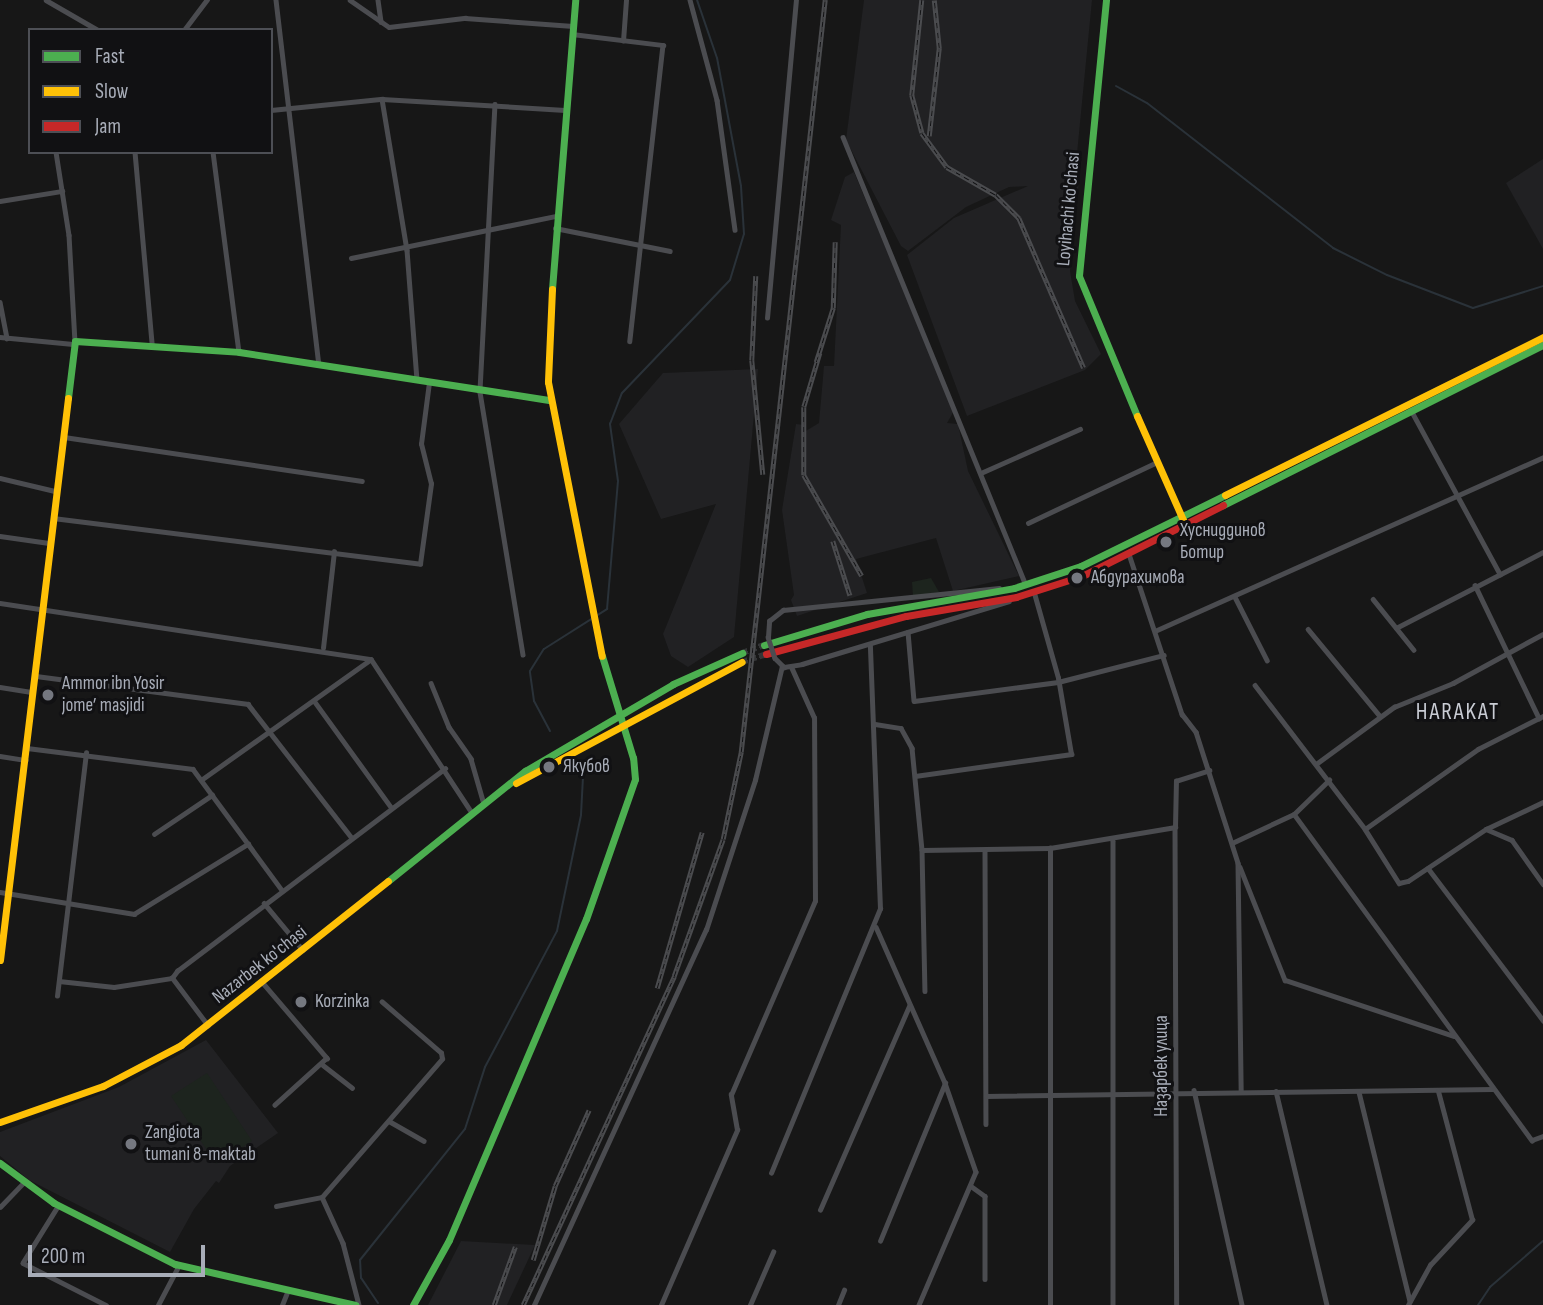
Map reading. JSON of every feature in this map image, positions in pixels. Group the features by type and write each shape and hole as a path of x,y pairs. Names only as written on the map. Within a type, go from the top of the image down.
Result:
{"main road":[{"path":"413,1305 449,1240 586,919 629,805 635,771 618,720 594,625 550,400 548,330 575,0"},
{"name":"Loyihachi ko'chasi","path":"1106,0 1079,276 1184,521"},
{"path":"766,654 906,616 1034,593 1129,554 1184,521 1543,337"},
{"path":"0,960 4,893 26,760 41,608 74,343 152,344 239,352 550,400"},
{"path":"764,645 867,614 1014,588 1092,561 1184,521 1543,345"},
{"name":"Nazarbek ko'chasi","path":"0,1122 118,1079 208,1026 472,813 511,785 525,771 742,653"},
{"name":"Nazarbek ko'chasi","path":"618,720 742,662"},
{"path":"0,1163 59,1205 180,1265 357,1305"}],"street":[{"path":"46,0 95,28"},
{"path":"186,28 207,0"},
{"path":"276,0 319,365"},
{"path":"350,0 389,27 465,18 572,30 623,41 663,45 630,341"},
{"path":"378,0 381,23"},
{"path":"623,41 626,0"},
{"path":"690,0 717,100 735,230"},
{"path":"767,318 796,0"},
{"path":"193,20 194,28"},
{"path":"382,99 407,250 417,379"},
{"path":"273,110 382,99 565,110"},
{"path":"495,104 480,391 523,654"},
{"path":"843,137 983,472 1025,585"},
{"path":"0,337 74,343 62,191 56,154"},
{"path":"135,154 152,344"},
{"path":"213,154 239,352"},
{"path":"0,201 62,191"},
{"path":"351,258 407,250 556,216"},
{"path":"555,228 670,251"},
{"path":"0,302 7,338"},
{"path":"52,518 420,564 431,484 421,444 429,381"},
{"path":"1411,410 1461,497 1500,574"},
{"path":"983,472 1080,429"},
{"path":"64,437 362,481"},
{"path":"1157,630 1461,497 1543,457"},
{"path":"1028,523 1157,463"},
{"path":"0,478 55,491"},
{"path":"0,536 49,543"},
{"path":"323,649 334,552"},
{"path":"1396,628 1543,552"},
{"path":"1129,554 1157,630 1182,713 1196,732 1238,863 1285,980 1455,1037"},
{"path":"1365,829 1478,749 1541,717 1475,585"},
{"path":"1014,588 944,590 783,610 769,621 768,637 775,658 782,666 791,667 870,645 1016,597"},
{"path":"915,776 1071,754 1058,682 1034,593"},
{"path":"1235,597 1267,660"},
{"path":"1373,599 1414,650"},
{"path":"0,603 323,649 371,659 472,813"},
{"path":"1308,629 1380,716"},
{"path":"908,632 914,701 1058,682 1164,655"},
{"path":"1316,764 1380,716 1543,634"},
{"path":"771,1173 880,909 870,645"},
{"path":"201,780 315,702 371,659"},
{"path":"534,1305 706,930 755,780 782,666"},
{"path":"661,1305 737,1130 730,1096 815,901 814,718 791,667"},
{"path":"36,676 248,704 351,837"},
{"path":"431,682 449,727 471,759 484,804"},
{"path":"1255,685 1365,829 1399,883 1428,868 1486,829 1543,802"},
{"path":"0,687 34,692"},
{"path":"315,702 391,807"},
{"path":"875,724 901,728 912,748 922,850 925,991"},
{"path":"27,748 86,753 193,769 281,890"},
{"path":"57,996 86,753"},
{"path":"0,755 26,760"},
{"path":"59,981 114,987 172,978 264,902 444,768"},
{"name":"Назарбек улица","path":"1177,1305 1176,781 1209,770"},
{"path":"1232,843 1294,814 1329,780"},
{"path":"154,834 212,795"},
{"path":"1294,814 1532,1140 1543,1136"},
{"path":"922,850 1050,848 1112,841 1146,829 1175,827"},
{"path":"1486,829 1512,840 1543,884"},
{"path":"1112,841 1113,1305"},
{"path":"4,893 68,901 134,914 248,844"},
{"path":"1049,1305 1050,848"},
{"path":"985,851 986,1124"},
{"path":"1238,863 1241,1091"},
{"path":"1428,868 1543,1020"},
{"path":"264,902 304,950"},
{"path":"875,926 946,1083 976,1172 919,1305"},
{"path":"172,978 208,1026"},
{"path":"262,984 327,1058 323,1065 275,1105"},
{"path":"276,1206 322,1197 442,1056 382,1002"},
{"path":"820,1210 909,1006"},
{"path":"323,1065 352,1088"},
{"path":"880,1241 946,1083"},
{"path":"986,1096 1194,1090 1359,1092 1493,1089"},
{"path":"1194,1090 1242,1305"},
{"path":"1276,1091 1326,1305"},
{"path":"1409,1303 1430,1265 1472,1220 1438,1091"},
{"path":"1359,1092 1409,1303"},
{"path":"389,1121 424,1141"},
{"path":"0,1207 24,1182"},
{"path":"971,1186 985,1196 985,1279"},
{"path":"322,1197 343,1243 357,1305"},
{"path":"59,1205 23,1263 107,1305"},
{"path":"750,1305 773,1252"},
{"path":"158,1305 180,1265"},
{"path":"282,1305 288,1289"},
{"path":"838,1305 844,1290"}],"shaded area":[{"path":"864,0 1092,0 1075,174 1067,175 1067,181 1079,180 1070,271 1075,301 1101,354 1085,370 967,416 907,255 954,218 1028,186 1009,187 966,207 908,251 901,246 846,140"},
{"path":"1543,159 1543,249 1506,183"},
{"path":"854,172 954,411 947,423 958,424 968,471 1019,576 953,591 936,538 856,559 867,593 797,616 791,600 794,595 782,510 796,424 805,425 804,432 819,423 824,366 834,366 841,225 831,220 845,177"},
{"path":"758,369 734,637 688,667 671,656 663,634 716,504 661,519 619,424 663,373"},
{"path":"931,578 939,592 913,596 912,582"},
{"name":"Zangiota tumani 8-maktab","path":"206,1040 278,1133 230,1166 219,1183 216,1181 194,1209 170,1252 29,1180 0,1156 0,1132 119,1087"},
{"path":"207,1073 252,1141 216,1164 171,1096"},
{"path":"461,1241 535,1245 507,1305 428,1305"}],"waterway":[{"path":"550,731 534,701 530,671 544,649 607,609 618,481 610,424 622,393 730,280 744,234 741,186 717,58 697,0"},
{"path":"1116,86 1147,103 1333,248 1387,275 1473,308 1543,286"},
{"path":"378,1303 361,1278 360,1260 465,1129 485,1067 557,931 581,815 583,777 573,763"},
{"path":"1478,1305 1490,1287 1543,1241"}],"tunnel":[{"path":"742,653 764,645"},
{"path":"742,662 766,654"}],"railway":[{"path":"523,1305 674,976 723,839 741,752 825,0"},
{"path":"922,0 912,95 922,133 947,167 996,195 1019,218 1084,368"},
{"path":"929,136 939,48 934,0"},
{"path":"816,362 833,308 835,242"},
{"path":"756,276 752,360 763,474"},
{"path":"820,353 804,407 804,475 862,576"},
{"path":"833,541 850,595"},
{"path":"657,988 702,832"},
{"path":"533,1260 555,1186 589,1110"},
{"path":"494,1305 515,1247"}],"traffic: fast":[{"path":"552,289 575,0"},
{"path":"1106,0 1079,276 1137,416"},
{"path":"68,398 75,341 239,352 550,400"},
{"path":"1223,505 1543,345"},
{"path":"764,645 867,614 1014,588 1081,566 1225,495"},
{"path":"388,881 525,771 673,684 742,653"},
{"path":"413,1305 449,1240 586,919 635,779 633,758 602,656"},
{"path":"0,1163 54,1203 175,1264 355,1305"}],"traffic: slow":[{"path":"552,289 548,382 602,656"},
{"path":"1225,495 1543,337"},
{"path":"0,960 68,398"},
{"path":"1137,416 1183,520"},
{"path":"516,783 742,662"},
{"path":"0,1122 103,1086 181,1045 388,881"}],"traffic: jam":[{"path":"766,654 906,616 1016,597 1082,576 1223,505"}],"place":[{"name":"Хусниддинов Ботир","path":"1166,542"},
{"name":"Абдурахимова","path":"1077,578"},
{"name":"Ammor ibn Yosir jome’ masjidi","path":"48,695"},
{"name":"Якубов","path":"549,767"},
{"name":"Korzinka","path":"301,1002"},
{"name":"Zangiota tumani 8-maktab","path":"131,1144"}],"district":[{"name":"HARAKAT","path":"1458,712"}]}
